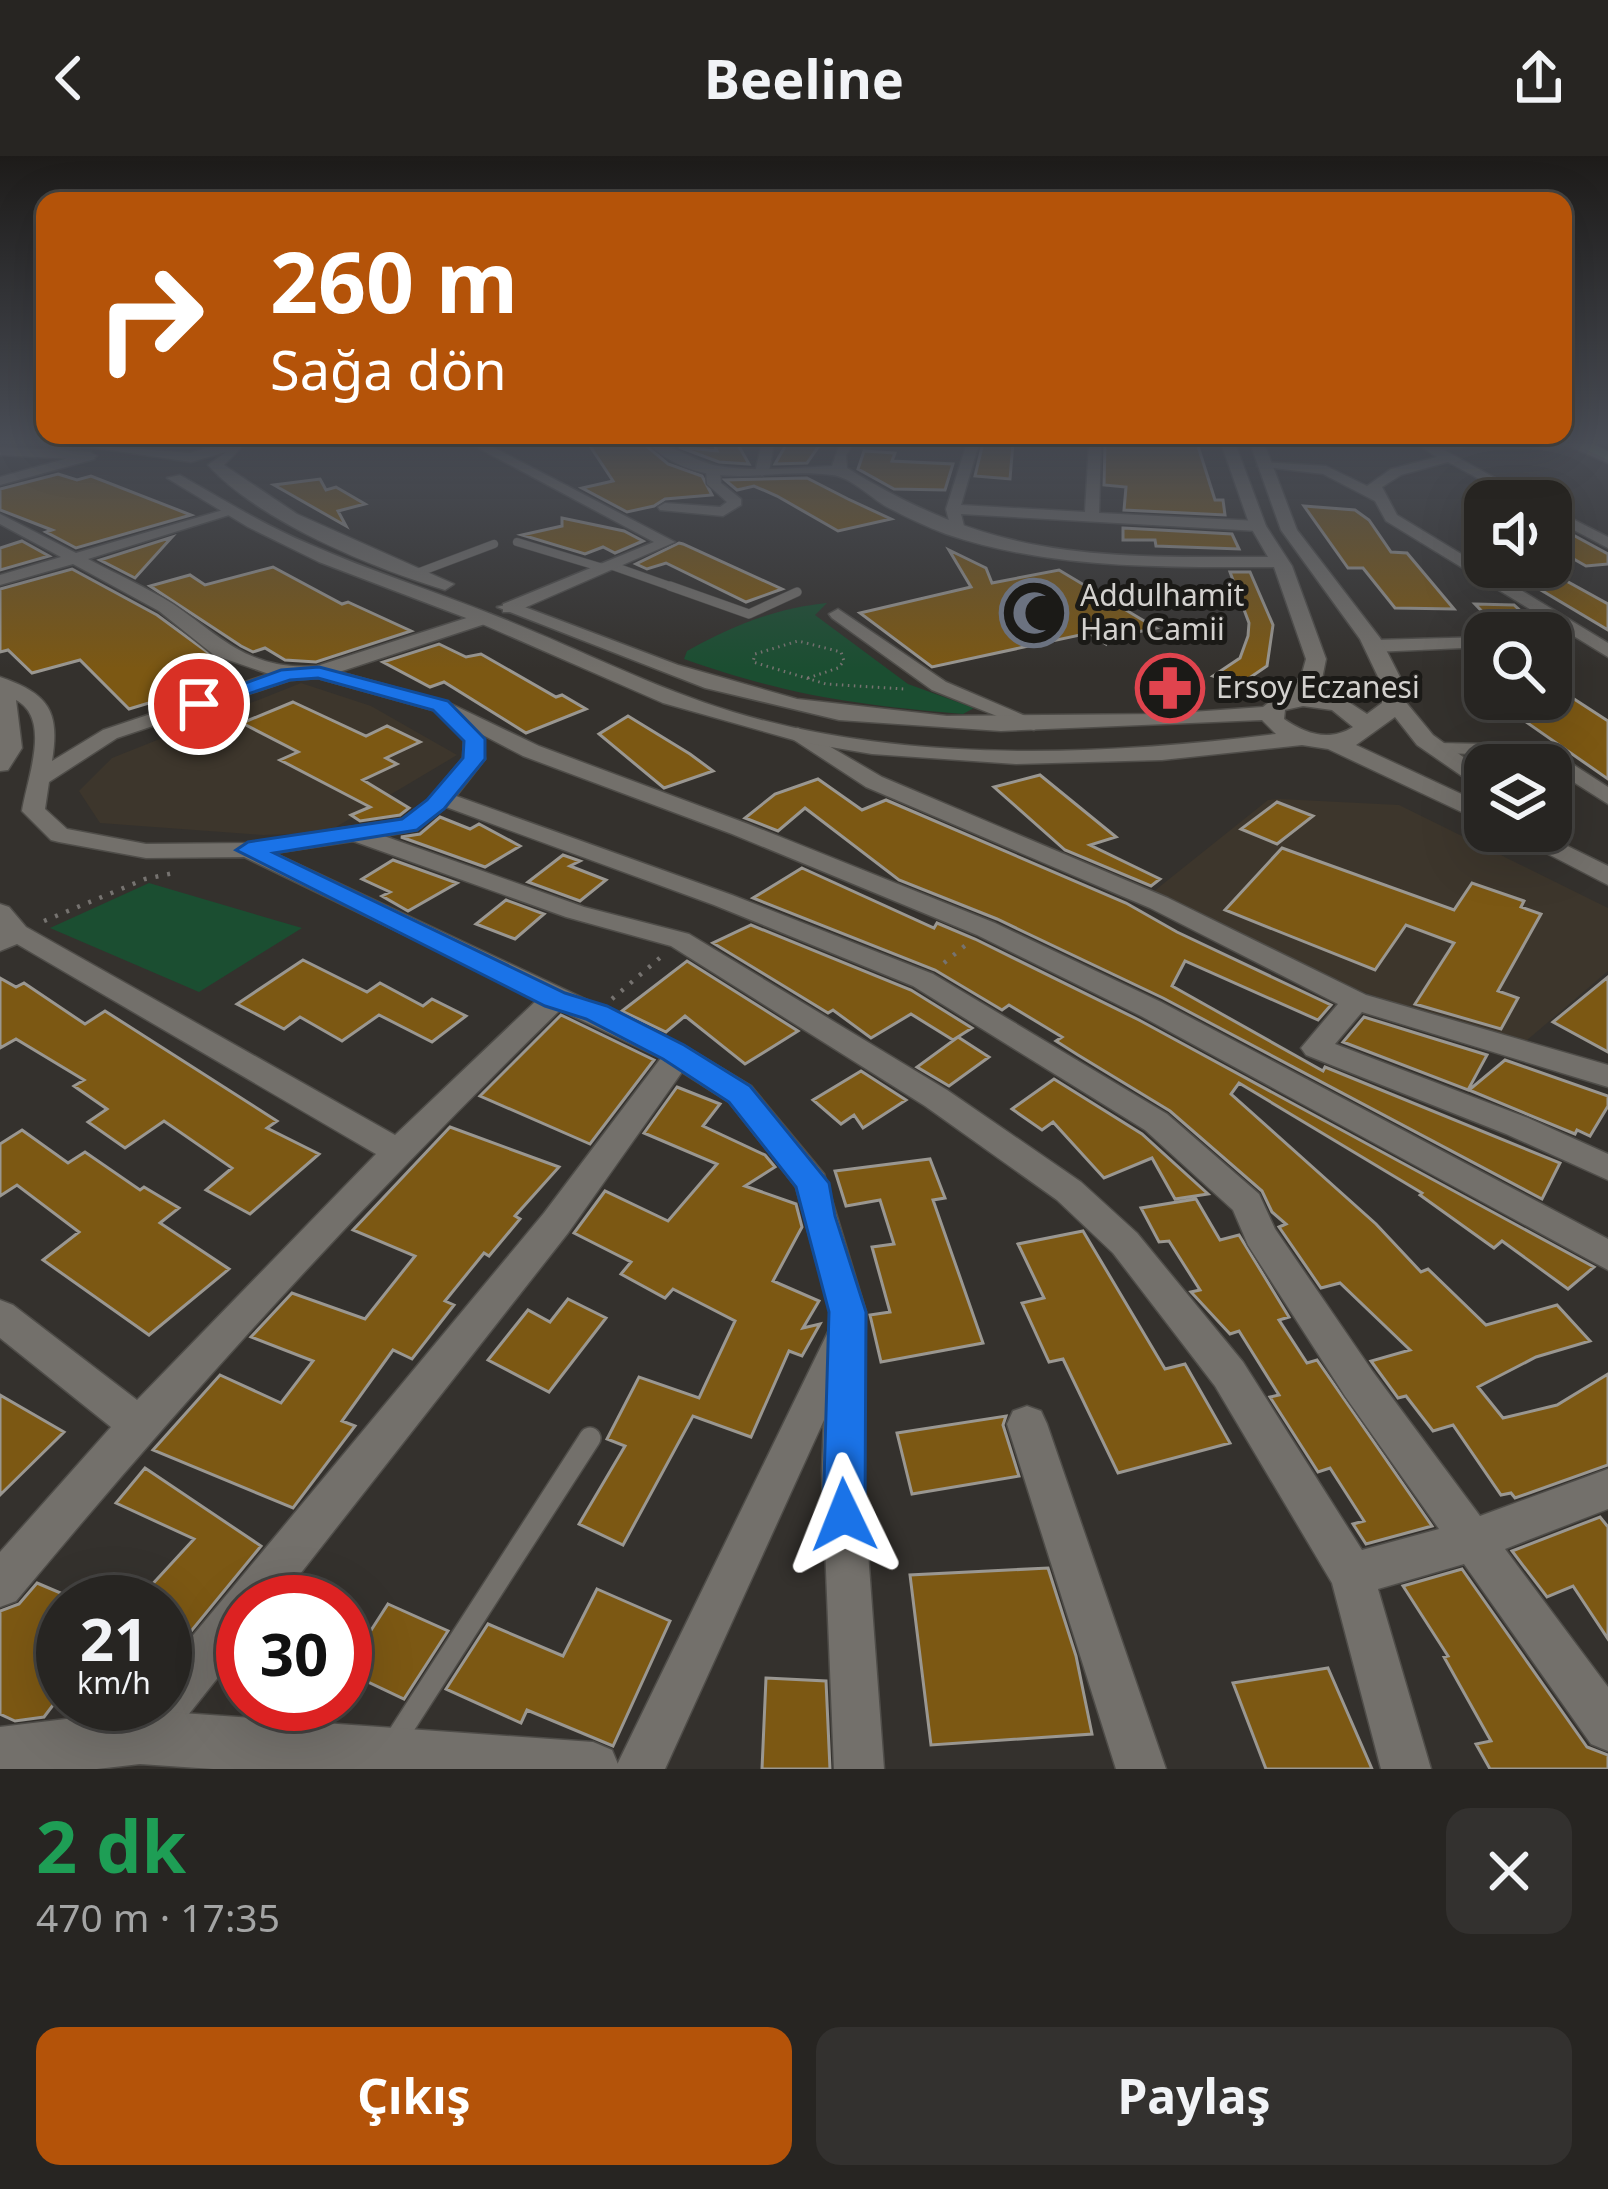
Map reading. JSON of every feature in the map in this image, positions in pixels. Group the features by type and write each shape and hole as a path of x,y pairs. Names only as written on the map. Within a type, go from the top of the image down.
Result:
{"main road":[{"path":"246,518 297,546 485,618 653,692 798,734 978,753 1180,754 1302,738 1331,742 1464,805"},
{"path":"298,518 509,608 746,691 836,712 1034,724 1129,724 1329,703 1358,716 1364,724"},
{"path":"921,518 957,535 1036,556 1280,562"},
{"path":"1255,518 1280,562 1316,659 1311,679 1277,707"},
{"path":"1284,518 1290,533 1374,646 1394,701 1438,749 1464,769"},
{"path":"1331,742 1360,736 1364,724 1388,713 1394,701"},
{"path":"1277,707 1277,726 1302,738"},
{"path":"1559,852 1608,877"},
{"path":"1566,852 1575,860"},
{"path":"0,1754 140,1737 593,1769"}],"street":[{"path":"1,518 165,608 220,651 288,674"},
{"path":"0,580 213,518"},
{"path":"509,608 667,542 621,518"},
{"path":"954,518 957,535"},
{"path":"1130,518 1258,526"},
{"path":"1391,518 1598,638 1608,651"},
{"path":"1572,523 1608,543"},
{"path":"838,614 939,686 1034,724"},
{"path":"38,778 110,734 288,674 319,673 485,618"},
{"path":"1374,646 1464,643"},
{"path":"319,673 440,706 531,751 986,929 1151,1009 1608,1256"},
{"path":"3,685 38,703 47,726 33,811 59,835 146,851 248,850 409,825 441,798 474,759 474,739 440,706"},
{"path":"0,765 11,748 3,685"},
{"path":"798,734 874,782 1159,904 1356,1001 1608,1076"},
{"path":"874,782 876,764 890,751 904,747"},
{"path":"1438,749 1536,749 1608,797"},
{"path":"441,798 723,900 923,980 1156,1122 1247,1203 1260,1235 1359,1384 1608,1727"},
{"path":"354,833 575,912 680,940 936,1098 1069,1191 1125,1243 1229,1374 1352,1575 1406,1769"},
{"path":"248,850 555,999 596,1012 678,1056 740,1094 812,1183 848,1312 842,1471 859,1769"},
{"path":"5,925 395,1150"},
{"path":"0,1585 136,1423 395,1150 555,999"},
{"path":"1356,1001 1316,1048 1517,1126 1608,1168"},
{"path":"272,1575 556,1223 678,1056"},
{"path":"0,1316 136,1423"},
{"path":"640,1769 846,1333"},
{"path":"1027,1424 1141,1769"},
{"path":"1352,1575 1472,1541 1608,1489"},
{"path":"140,1737 216,1643"}],"lane":[{"path":"517,542 749,614 796,592"},
{"path":"417,572 494,544"},
{"path":"387,1753 449,1650 590,1438"}],"path":[{"path":"808,677 838,668 844,661 842,652 826,644 792,640 755,653 753,662 766,670 848,688 939,686"},
{"path":"5,925 145,879 191,870"},
{"path":"923,980 986,929"},
{"path":"596,1012 680,940"}],"shaded area":[{"path":"301,683 371,706 457,755 326,833 263,835 100,823 79,791 112,758"},
{"path":"1268,800 1399,805 1464,837 1464,852 1494,852 1608,908 1608,971 1519,1047 1330,980 1148,896"}],"green space":[{"path":"827,603 815,615 908,684 974,708 963,714 822,697 684,659 687,651 738,626"},
{"path":"149,883 302,928 199,992 50,928"}],"building":[{"path":"22,518 180,518 76,548 46,532 52,530"},
{"path":"563,518 624,531 643,541 615,553 603,547 585,554 522,535 562,526"},
{"path":"816,518 891,519 838,531"},
{"path":"1313,518 1367,518 1391,552 1407,553 1454,609 1395,608 1363,568 1348,568"},
{"path":"1123,528 1232,534 1239,549 1156,546 1155,540 1123,540"},
{"path":"1572,534 1608,554 1608,564 1586,566 1572,558"},
{"path":"172,537 135,578 100,560"},
{"path":"22,541 49,556 0,570 0,548"},
{"path":"679,543 782,589 746,602 666,563 647,569 636,564"},
{"name":"Addulhamit Han Camii","path":"949,550 986,568 992,583 1059,570 1156,628 1109,638 1106,644 1089,633 932,667 860,613 971,587"},
{"path":"273,567 342,604 348,602 411,631 316,662 285,660 265,648 253,652 241,646 150,586 190,575 205,585"},
{"path":"72,569 157,615 221,662 206,667 222,681 129,709 80,660 32,673 8,650 0,652 0,589"},
{"path":"1230,572 1250,572 1273,625 1267,666 1239,685 1213,676 1240,658 1248,636 1249,623"},
{"path":"1572,584 1608,604 1608,630 1537,588 1572,588"},
{"path":"1475,604 1514,605 1522,612 1483,612"},
{"path":"439,644 466,657 481,654 586,709 526,733 444,682 430,687 383,662"},
{"path":"1572,698 1608,721 1608,779 1572,754 1572,744 1558,744 1523,720 1572,720"},
{"path":"293,702 366,736 387,726 420,742 386,758 397,764 363,780 409,808 400,815 360,821 351,815 370,807 280,760 298,752 242,723"},
{"path":"628,716 713,771 664,788 599,734"},
{"path":"1040,775 1116,837 1090,845 1160,879 1151,886 1065,850 994,787"},
{"path":"818,779 862,810 886,800 1126,903 1331,1005 1318,1020 1185,961 1172,986 1323,1071 1325,1067 1560,1163 1542,1199 1163,998 997,919 899,880 805,808 778,831 745,818 775,794"},
{"path":"1277,802 1313,816 1277,844 1241,829"},
{"path":"440,817 470,829 479,824 520,846 485,867 401,837 420,834"},
{"path":"1282,848 1454,910 1472,883 1524,901 1521,907 1541,914 1498,991 1518,998 1501,1029 1415,1004 1454,943 1406,925 1375,970 1225,910"},
{"path":"563,855 580,861 570,866 606,880 580,901 528,882"},
{"path":"393,860 457,883 408,911 382,896 390,892 362,879"},
{"path":"802,868 934,928 937,923 975,939 1139,1020 1594,1267 1568,1289 1502,1241 1494,1248 1422,1193 1239,1083 1231,1094 1376,1224 1421,1272 1428,1269 1486,1325 1557,1305 1590,1341 1536,1357 1478,1387 1503,1418 1557,1405 1608,1374 1608,1465 1515,1498 1511,1493 1501,1495 1453,1425 1433,1431 1406,1396 1398,1398 1371,1361 1410,1350 1340,1283 1321,1288 1279,1227 1286,1224 1272,1212 1262,1191 1170,1111 1056,1041 1062,1037 1009,1005 1002,1010 935,970 753,898"},
{"path":"506,900 544,914 515,939 476,924"},
{"path":"751,925 911,990 972,1028 953,1040 911,1014 871,1038 833,1010 828,1013 713,943"},
{"path":"303,960 367,992 380,983 423,1006 432,999 466,1016 432,1042 379,1015 342,1041 300,1017 284,1029 237,1004"},
{"path":"687,961 798,1031 745,1064 685,1016 666,1032 622,1011"},
{"path":"1608,977 1608,1052 1553,1022"},
{"path":"0,978 16,987 24,983 85,1024 105,1011 277,1121 267,1128 319,1154 250,1214 206,1190 232,1168 164,1121 125,1148 88,1122 107,1109 74,1086 84,1080 16,1039 0,1048"},
{"path":"561,1015 654,1060 590,1144 480,1096"},
{"path":"1364,1017 1487,1055 1468,1090 1343,1042"},
{"path":"958,1037 989,1057 949,1086 917,1067"},
{"path":"1505,1060 1608,1096 1608,1106 1590,1136 1469,1090"},
{"path":"861,1071 906,1100 863,1128 854,1115 841,1124 813,1100"},
{"path":"1054,1079 1142,1134 1208,1194 1175,1199 1152,1158 1104,1178 1053,1122 1042,1130 1012,1109"},
{"path":"677,1087 720,1104 703,1126 765,1155 775,1167 745,1186 796,1204 802,1227 773,1281 819,1301 803,1328 820,1324 802,1356 789,1351 751,1437 693,1416 623,1545 579,1524 625,1446 607,1439 639,1377 699,1398 735,1321 673,1289 665,1298 621,1274 631,1262 574,1233 605,1191 668,1221 717,1164 644,1133"},
{"path":"450,1127 559,1167 515,1216 520,1219 489,1256 484,1253 445,1301 454,1305 412,1359 393,1350 342,1421 355,1426 293,1508 153,1450 220,1375 281,1403 313,1361 251,1337 292,1293 365,1319 415,1256 353,1230"},
{"path":"22,1130 68,1163 85,1152 140,1190 144,1187 179,1208 160,1223 229,1269 149,1335 43,1260 79,1232 17,1185 0,1196 0,1144"},
{"path":"930,1159 945,1198 933,1200 983,1343 881,1362 870,1315 890,1312 872,1247 894,1244 880,1200 846,1206 835,1171"},
{"path":"1196,1199 1220,1240 1239,1235 1289,1317 1279,1320 1307,1363 1317,1360 1432,1526 1366,1544 1353,1524 1364,1521 1330,1468 1318,1472 1270,1397 1279,1395 1239,1331 1230,1334 1191,1292 1200,1290 1169,1241 1159,1242 1141,1208"},
{"path":"1083,1231 1165,1369 1185,1364 1230,1443 1118,1473 1063,1359 1049,1362 1022,1303 1044,1298 1018,1244"},
{"path":"568,1299 606,1318 549,1392 488,1360 528,1310 550,1322"},
{"path":"0,1395 64,1432 0,1495"},
{"path":"1006,1416 1003,1425 1019,1476 912,1494 897,1433"},
{"path":"145,1468 261,1546 237,1575 216,1575 216,1601 192,1630 192,1575 161,1575 194,1539 116,1503"},
{"path":"1600,1517 1608,1527 1608,1639 1573,1586 1547,1597 1512,1551"},
{"path":"1048,1568 1076,1656 1092,1734 931,1745 910,1575"},
{"path":"1462,1569 1587,1747 1608,1755 1608,1769 1490,1769 1476,1744 1491,1741 1444,1657 1448,1656 1403,1586"},
{"path":"36,1584 36,1718 15,1721 0,1714 0,1611 19,1604"},
{"path":"597,1589 670,1621 613,1746 527,1710 521,1723 446,1689 488,1624 563,1656"},
{"path":"388,1604 448,1631 404,1699 372,1684 372,1629"},
{"path":"1328,1668 1372,1769 1266,1769 1233,1683"},
{"path":"766,1678 826,1681 830,1769 762,1769"}],"place":[{"name":"Addulhamit Han Camii","path":"1034,613"},
{"name":"Ersoy Eczanesi","path":"1170,688"}],"route":[{"path":"199,704 288,674 319,673 440,706 474,739 474,759 436,805 409,825 248,850 555,999 596,1012 674,1052 740,1094 812,1183 848,1312 844,1515"}]}
